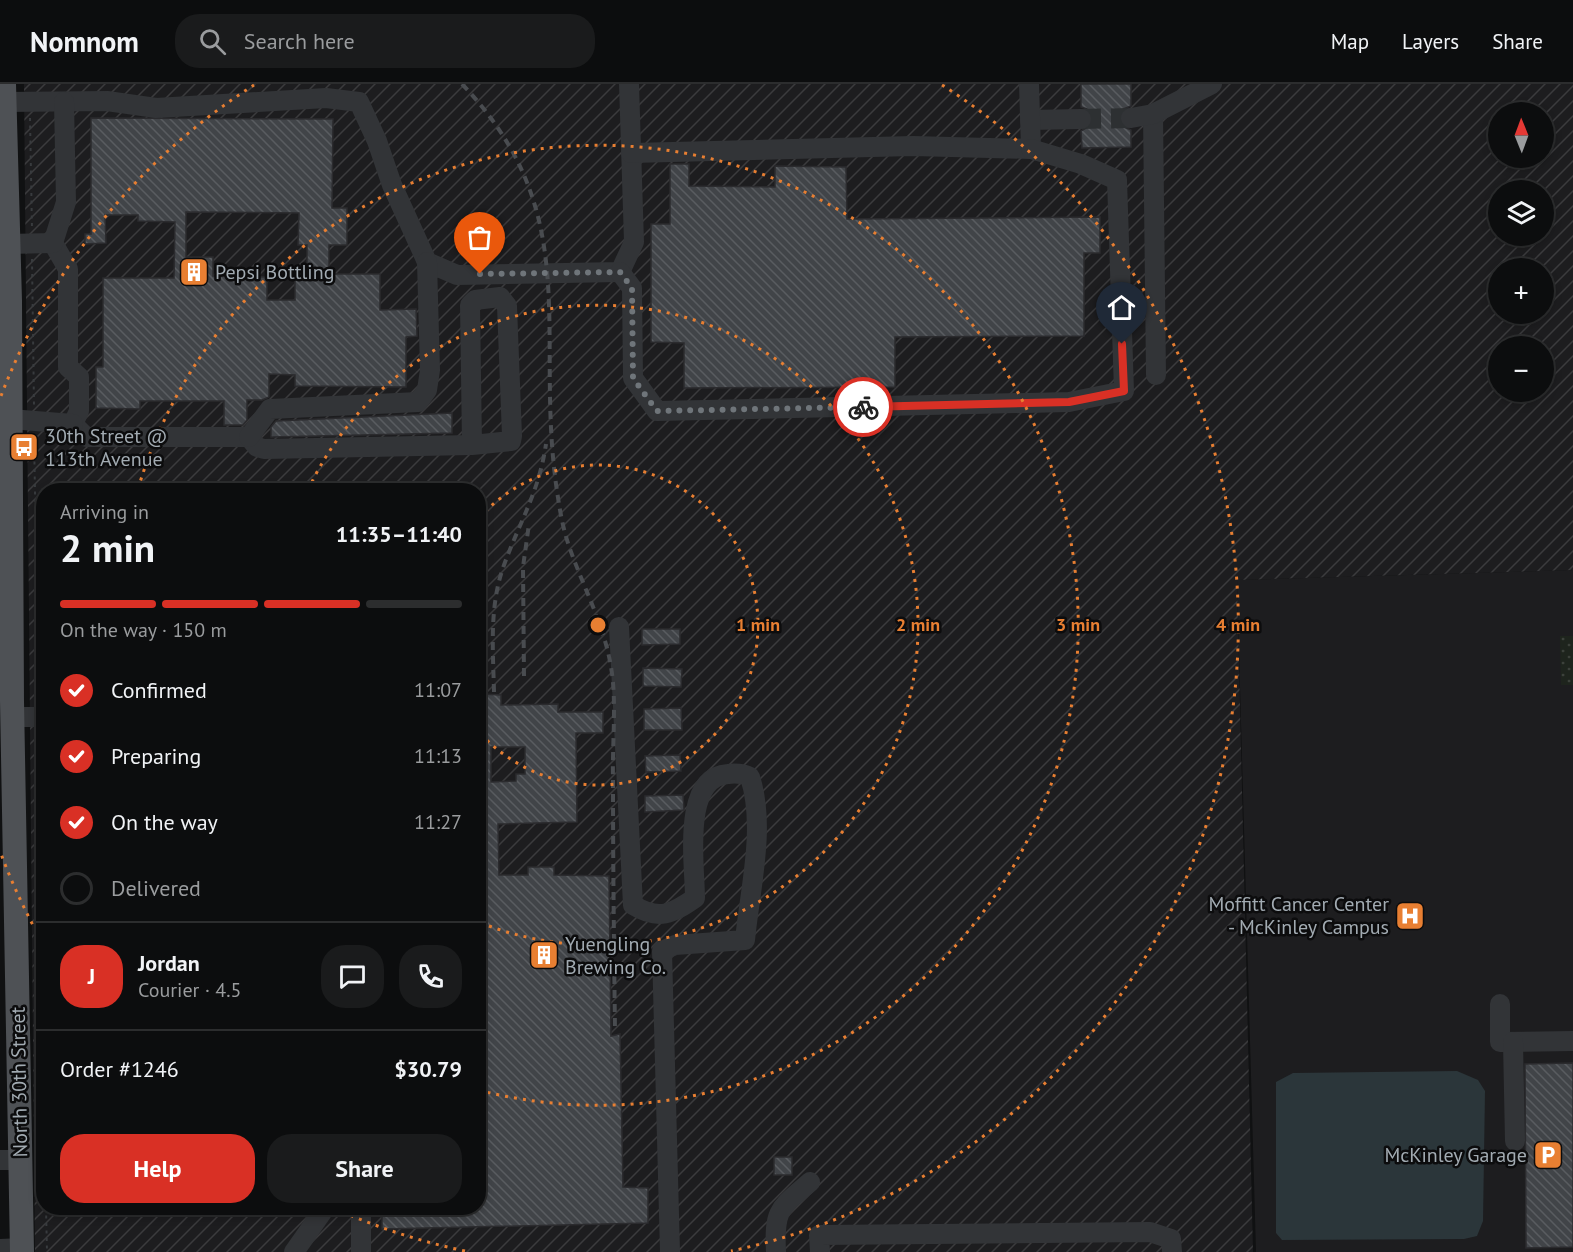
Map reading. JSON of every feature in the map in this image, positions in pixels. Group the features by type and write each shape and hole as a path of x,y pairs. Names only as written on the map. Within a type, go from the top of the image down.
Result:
{"main road":[{"name":"North 30th Street","path":"5,93 3,185 20,244 5,301 7,430 5,587 12,717 7,807 8,994 10,1160 14,1250"}],"lane":[{"path":"620,272 634,242 629,84"},
{"path":"1029,84 1031,149"},
{"path":"1131,118 1153,114 1212,84"},
{"path":"5,93 29,102 106,101 156,108 326,98 359,102 377,141 392,185 427,262 430,370 427,390 418,402 270,409 249,437"},
{"path":"64,102 66,202 53,243 68,269 69,367 78,377 79,411 73,423"},
{"path":"1153,114 1156,375"},
{"path":"1030,120 1081,119"},
{"path":"620,272 632,288 633,378 657,411 1069,402 1124,391 1117,180 1081,164 1031,149 912,147 631,153"},
{"path":"20,244 53,243"},
{"path":"427,262 457,274 620,272"},
{"path":"249,437 257,447 264,449 472,445 506,444 511,441 512,436 507,306 500,297 475,300 470,305 472,445"},
{"path":"7,430 34,422 73,423 86,437 249,437"},
{"path":"619,627 633,905 645,913 672,914 695,898 694,818 704,784 717,775 743,773 750,777 756,794 756,835 745,940 675,945 662,951 670,1252"},
{"path":"12,717 36,717"},
{"path":"1500,1004 1500,1042 1573,1041"},
{"path":"1513,1042 1515,1141"},
{"path":"776,1252 775,1230 778,1209 810,1182"},
{"path":"294,1252 320,1215"},
{"path":"361,1215 361,1252"},
{"path":"820,1252 819,1235 1150,1232 1171,1239 1172,1252"}],"path":[{"path":"29,102 20,244 34,422 36,506"},
{"path":"46,1215 47,1252"}],"shaded area":[{"path":"24,84 1573,84 1573,570 1237,580 1253,1252 35,1252"},
{"name":"Moffitt Cancer Center - McKinley Campus","path":"1573,570 1573,1252 1256,1252 1237,580"},
{"path":"1560,636 1573,636 1573,685 1561,685"},
{"path":"1457,1071 1478,1080 1485,1091 1483,1221 1477,1236 1464,1239 1282,1240 1276,1233 1276,1082 1293,1073"}],"building":[{"path":"1081,84 1131,84 1131,106 1123,109 1119,120 1122,126 1131,130 1131,147 1082,148 1081,131 1091,125 1093,118 1087,109 1081,107"},
{"name":"Pepsi Bottling","path":"91,118 333,119 332,208 347,208 347,245 329,245 329,274 380,274 380,310 416,309 417,336 406,337 406,387 295,386 295,375 269,374 269,397 262,400 247,400 247,420 243,425 224,425 224,401 140,401 140,409 96,408 96,367 103,367 103,278 174,278 175,222 138,221 138,215 105,215 106,243 85,244 85,234 91,234","holes":["186,212 299,213 298,245 307,245 307,274 295,274 295,300 267,300 267,277 213,276 213,257 186,257"]},
{"path":"670,164 689,164 689,186 775,187 775,166 846,167 847,219 1100,217 1100,253 1084,253 1084,336 895,337 895,387 684,388 684,343 651,342 651,224 670,224"},
{"path":"452,413 452,433 271,437 271,427 276,421"},
{"path":"642,629 680,629 680,644 642,645"},
{"path":"643,668 682,669 681,687 643,686"},
{"name":"Yuengling Brewing Co.","path":"486,694 501,695 501,705 558,704 558,712 603,712 603,733 576,733 577,822 498,824 499,875 528,875 528,867 554,867 554,875 609,876 611,1036 620,1034 623,1187 648,1188 648,1223 382,1229 382,1215 486,1215","holes":["491,747 525,747 525,774 516,774 516,781 491,782"]},
{"path":"681,708 682,730 644,730 644,709"},
{"path":"680,755 681,771 646,772 645,756"},
{"path":"683,795 684,810 645,812 645,796"},
{"name":"McKinley Garage","path":"1573,1063 1573,1247 1526,1248 1525,1064"},
{"path":"774,1157 792,1157 792,1175 774,1175"}],"tunnel":[{"path":"1081,119 1131,118"}],"railway":[{"path":"462,84 500,132 526,179 540,226 547,274 551,428 558,500 569,546 608,651 613,680 615,1032"},
{"path":"494,692 493,628 499,580 534,492 546,444"},
{"path":"524,676 523,567 529,524"}],"way so far":[{"path":"480,274 620,272 632,288 633,378 657,411 863,407"}],"place":[{"name":"Pepsi Bottling","path":"194,272"},
{"name":"30th Street @ 113th Avenue","path":"24,447"},
{"name":"Moffitt Cancer Center - McKinley Campus","path":"1410,916"},
{"name":"Yuengling Brewing Co.","path":"544,955"},
{"name":"McKinley Garage","path":"1548,1155"}],"route":[{"path":"863,407 1069,402 1124,391 1122,344"}]}
